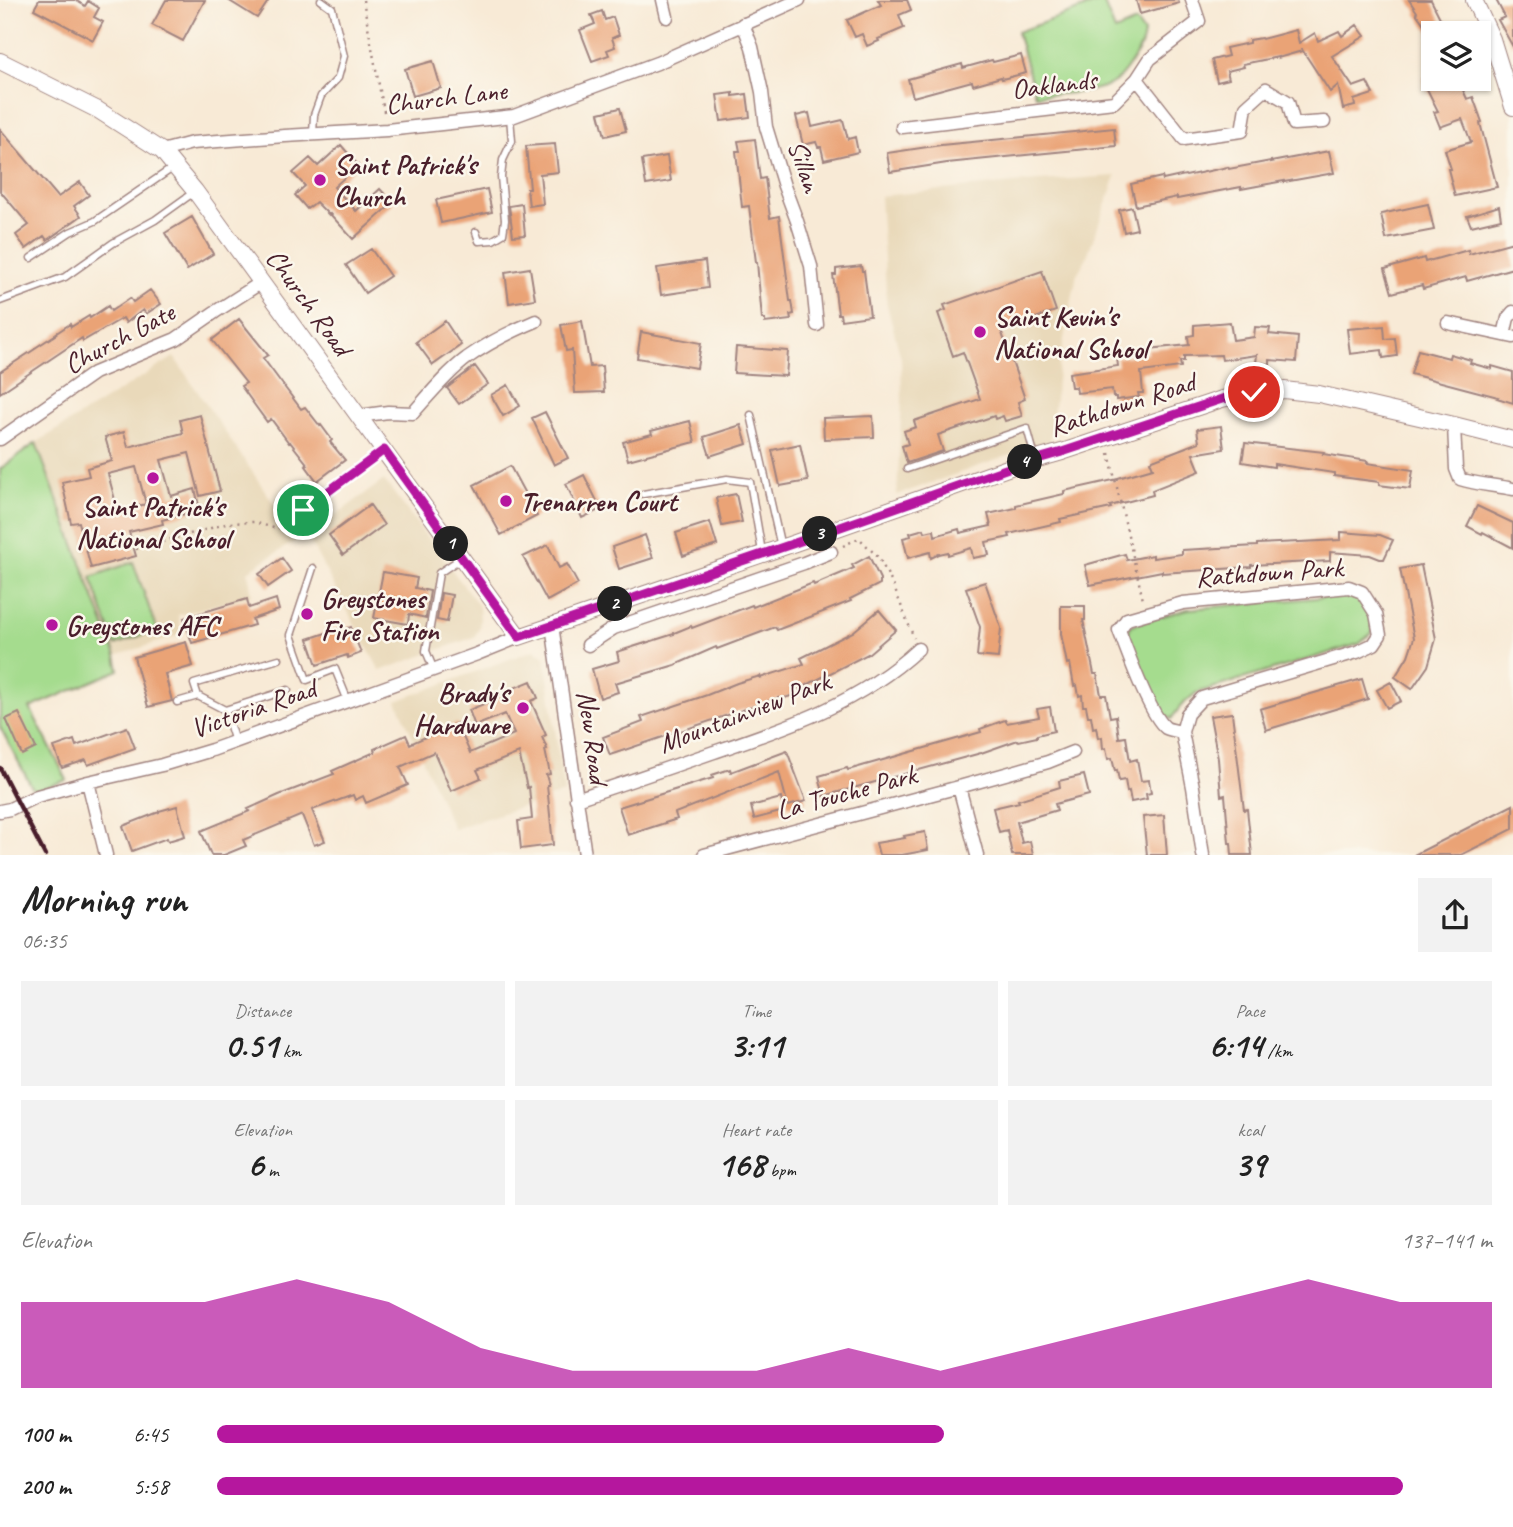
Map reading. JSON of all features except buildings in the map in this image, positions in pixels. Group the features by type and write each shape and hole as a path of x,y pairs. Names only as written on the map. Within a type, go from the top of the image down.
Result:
{"main road":[{"path":"1474,0 1492,39 1513,107"},
{"name":"Church Road","path":"0,61 98,110 162,151 262,282 519,637"},
{"name":"Rathdown Road","path":"519,637 1036,459 1222,399 1254,392 1284,390 1319,394 1513,440"}],"street":[{"path":"663,0 667,18"},
{"name":"Church Lane","path":"162,151 192,143 387,130 510,117 657,63 799,0"},
{"name":"Oaklands","path":"902,127 1114,102 1137,79 1150,60 1199,21 1192,0"},
{"name":"Sillan","path":"743,23 752,47 762,92 766,127 811,267 817,325"},
{"path":"1137,79 1184,139 1242,131 1246,107 1266,89 1288,102 1294,124 1324,122"},
{"name":"Church Gate","path":"0,439 94,373 176,339 262,282"},
{"path":"1448,323 1508,336 1508,318 1513,312"},
{"path":"359,416 388,412 413,413 467,358 536,321"},
{"path":"1454,425 1455,469 1460,479 1475,484 1513,489"},
{"path":"788,545 804,563"},
{"path":"588,645 614,628 831,552"},
{"name":"Rathdown Park","path":"1349,587 1363,592 1376,614 1380,635 1374,644 1357,652 1202,698 1187,714 1182,732 1167,729 1158,719 1119,630 1127,619 1146,614 1182,603 1349,587"},
{"name":"New Road","path":"552,625 584,855"},
{"name":"Victoria Road","path":"0,811 37,796 162,765 235,742 519,637"},
{"name":"Mountainview Park","path":"576,799 811,718 872,684 902,664 918,649"},
{"path":"1182,732 1203,855"},
{"name":"La Touche Park","path":"704,855 747,850 1048,761 1073,751"},
{"path":"88,782 106,855"},
{"name":"La Touche Park","path":"959,787 977,855"}],"lane":[{"path":"313,134 314,116 321,96 338,78 344,56 332,8 320,0"},
{"path":"476,232 479,241 493,240 503,234 505,220 501,177 503,160 512,141 510,117"},
{"path":"31,258 70,232 95,221 175,166"},
{"path":"0,301 65,277 113,243 155,220 195,191"},
{"path":"751,415 788,545"},
{"path":"907,469 1027,428 1036,459"},
{"path":"303,510 384,450"},
{"path":"643,494 727,479 750,482 762,554"},
{"path":"434,670 426,651 439,573 461,558"},
{"path":"313,568 291,635 307,680 335,669 348,701"},
{"path":"198,696 194,684 279,659"},
{"path":"177,702 198,696 225,710 288,690"},
{"path":"225,710 235,742"}],"path":[{"path":"363,0 387,130"},
{"path":"1105,437 1146,614"},
{"path":"136,549 229,523 254,522 277,529 303,510"},
{"path":"831,552 859,538 878,558 893,584 918,649"}],"shaded area":[{"name":"Saint Kevin's National School","path":"1116,176 1086,259 1077,274 1059,364 1050,441 897,495 902,401 901,358 887,305 880,196"},
{"name":"Saint Patrick's National School","path":"174,357 298,539 248,571 252,595 178,615 182,634 116,656 36,443"},
{"path":"384,480 479,606 480,620 474,637 380,671 307,536"},
{"path":"534,650 545,657 564,793 453,829 397,701"}],"green space":[{"path":"1103,1 1115,31 1136,22 1144,33 1140,49 1126,70 1117,80 1100,88 1035,95 1017,32"},
{"name":"Greystones AFC","path":"36,443 119,670 30,708 67,780 34,791 0,727 0,469"},
{"path":"133,562 157,630 115,645 91,577"},
{"path":"1349,595 1364,599 1372,616 1372,633 1359,644 1196,693 1171,719 1164,715 1126,636 1131,625 1188,609"}],"railway":[{"path":"0,768 45,855"}],"place":[{"name":"Saint Patrick's Church","path":"320,180"},
{"name":"Saint Kevin's National School","path":"980,332"},
{"name":"Saint Patrick's National School","path":"153,478"},
{"name":"Trenarren Court","path":"506,501"},
{"name":"Greystones Fire Station","path":"307,614"},
{"name":"Greystones AFC","path":"52,625"},
{"name":"Brady's Hardware","path":"523,708"}],"route":[{"path":"303,510 384,450 519,637 1017,465 1222,399 1254,392"}]}
